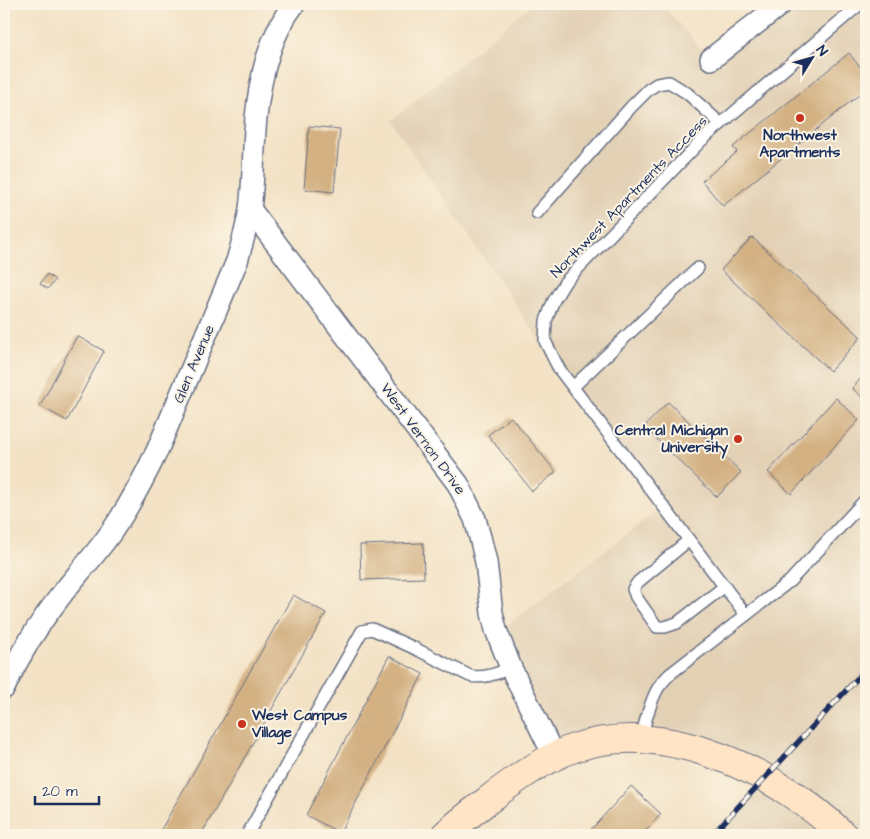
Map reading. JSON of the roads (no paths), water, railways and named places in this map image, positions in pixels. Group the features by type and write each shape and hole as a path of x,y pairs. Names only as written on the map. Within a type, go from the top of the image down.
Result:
{"street":[{"name":"Glen Avenue","path":"4,688 43,619 112,531 143,481 157,451 231,275 244,236 250,209 256,119 264,71 274,37 280,24 294,4"},
{"path":"711,59 781,4"},
{"name":"West Vernon Drive","path":"250,209 458,484 471,511 479,534 486,562 492,614 496,630 511,668 554,756"},
{"path":"445,835 510,784 554,756 601,742 640,740 681,746 705,752 738,764 766,778 808,804 843,835"}],"lane":[{"name":"Northwest Apartments Access","path":"746,615 559,369 545,341 546,321 553,302 565,282 701,141 860,4"},
{"path":"538,213 631,107 648,89 657,84 669,82 687,94 721,124"},
{"path":"573,387 698,268"},
{"path":"640,740 653,699 662,682 790,581 866,500"},
{"path":"689,540 638,582 633,589 636,597 657,627 665,627 677,623 725,586"},
{"path":"247,835 362,631 372,630 478,678 511,668"}],"railway":[{"path":"712,835 866,669"}],"place":[{"name":"Northwest Apartments","path":"800,118"},
{"name":"Central Michigan University","path":"738,439"},
{"name":"West Campus Village","path":"242,724"}]}
